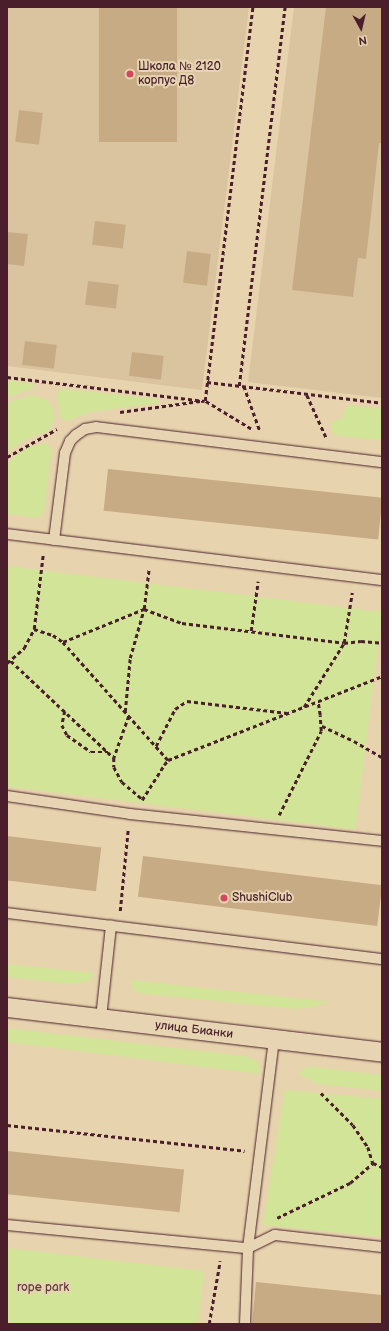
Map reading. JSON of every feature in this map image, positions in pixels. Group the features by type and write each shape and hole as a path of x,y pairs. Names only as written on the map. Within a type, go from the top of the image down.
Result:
{"street":[{"name":"улица Бианки","path":"7,1007 382,1052"}],"lane":[{"path":"49,539 65,453 70,442 76,435 85,429 96,427 382,462"},
{"path":"7,534 382,580"},
{"path":"7,796 130,814 382,840"},
{"path":"7,913 382,959"},
{"path":"101,1018 114,926"},
{"path":"245,1324 248,1248 274,1040"},
{"path":"7,1224 248,1248 275,1234 382,1247"}],"path":[{"path":"205,401 253,7"},
{"path":"239,386 285,7"},
{"path":"7,377 205,401 262,436 244,386"},
{"path":"207,382 382,403"},
{"path":"307,394 335,456"},
{"path":"115,413 205,401"},
{"path":"7,457 25,445 65,426 76,435"},
{"path":"7,664 24,648 34,630 49,539"},
{"path":"125,712 130,658 144,609 151,551"},
{"path":"251,631 260,565"},
{"path":"304,707 344,643 355,576"},
{"path":"63,642 144,609 182,623 344,643 361,641 382,643"},
{"path":"34,630 53,635 63,642 168,760"},
{"path":"11,661 114,758"},
{"path":"130,716 114,758 116,774 122,782 142,799 168,760 382,676"},
{"path":"156,746 175,709 187,701 289,713"},
{"path":"272,829 318,737 322,726 318,702"},
{"path":"64,711 62,724 67,735 91,752 108,752"},
{"path":"322,726 354,741 382,757"},
{"path":"114,926 130,814"},
{"path":"321,1093 353,1125 368,1147 373,1163 382,1167"},
{"path":"7,1125 240,1149 246,1151 249,1156"},
{"path":"270,1222 350,1183 373,1163"},
{"path":"209,1324 220,1260"}],"shaded area":[{"path":"7,7 249,7 202,390 7,366"},
{"path":"294,7 382,7 382,398 248,382"}],"green space":[{"path":"7,380 33,383 34,388 7,398"},
{"path":"64,389 158,399 159,403 91,412 67,421 60,417 57,397 59,391"},
{"path":"31,395 46,399 52,406 55,418 48,431 25,440 7,452 7,403"},
{"path":"351,405 382,409 382,440 338,436 332,432 332,422 343,418 345,408"},
{"path":"45,443 49,445 52,450 44,513 38,518 7,514 7,462 28,447"},
{"path":"7,566 382,612 355,829 7,787"},
{"path":"7,964 94,973 91,980 72,984 7,977"},
{"path":"131,980 331,1002 309,1008 296,1009 137,993 131,984"},
{"path":"7,1028 244,1056 258,1061 261,1072 260,1074 7,1042"},
{"path":"313,1067 382,1075 382,1091 318,1084 298,1074 304,1068"},
{"path":"285,1090 382,1099 382,1237 263,1225"},
{"name":"rope park","path":"7,1248 204,1271 198,1324 7,1324"}],"building":[{"name":"Школа № 2120 корпус Д8","path":"99,7 177,7 177,142 99,142"},
{"path":"326,7 382,7 382,143 379,143 366,259 358,258 353,297 292,290"},
{"path":"19,110 43,113 39,145 15,142"},
{"path":"95,221 126,225 123,249 92,245"},
{"path":"7,232 28,234 24,266 7,264"},
{"path":"187,251 211,254 207,286 183,283"},
{"path":"88,281 119,285 116,309 85,305"},
{"path":"25,341 57,345 54,369 22,365"},
{"path":"132,352 164,356 161,380 129,376"},
{"path":"108,469 382,498 378,540 104,511"},
{"path":"7,836 101,848 96,891 7,880"},
{"path":"143,856 382,885 377,926 138,897"},
{"path":"7,1151 184,1170 180,1212 7,1194"},
{"path":"256,1282 382,1295 382,1324 252,1324"}],"place":[{"name":"Школа № 2120 корпус Д8","path":"130,74"},
{"name":"ShushiClub","path":"224,898"}]}
